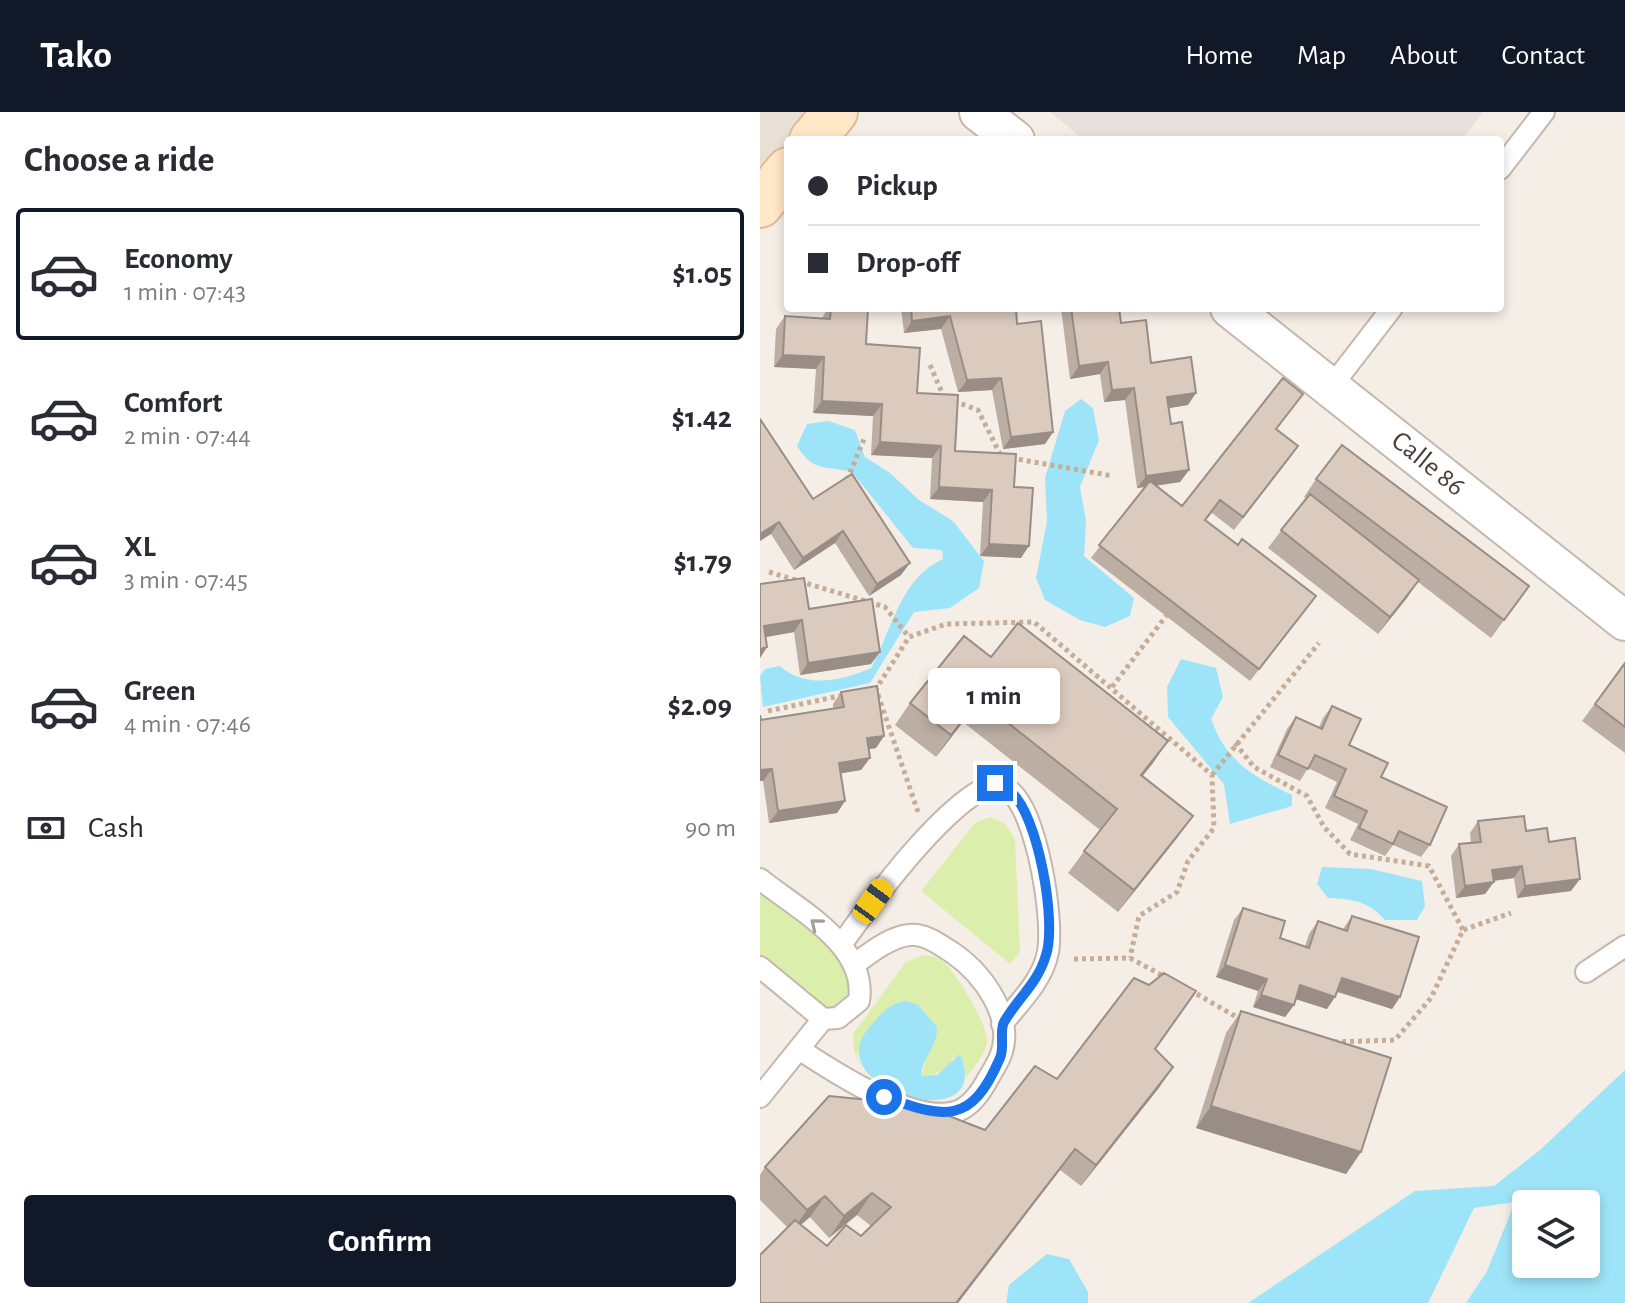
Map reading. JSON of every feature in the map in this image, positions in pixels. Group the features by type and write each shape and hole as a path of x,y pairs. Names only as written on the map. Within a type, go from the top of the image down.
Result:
{"main road":[{"path":"815,136 835,112"}],"street":[{"path":"979,112 1010,136"},
{"name":"Calle 86","path":"1235,312 1625,621"}],"lane":[{"path":"1504,164 1544,112"},
{"path":"1331,387 1389,312"},
{"path":"841,945 889,879 927,839 975,791 995,783 1012,793 1034,833 1047,899 1048,951 1045,960 1037,980 1002,1024"},
{"path":"760,879 841,945 855,964 861,989 859,1001 838,1018 823,1019 760,967"},
{"path":"799,1049 861,1090 930,1112 954,1113 977,1099 1002,1055 1002,1024 993,994 970,965 933,940 909,935 883,945 855,964"},
{"path":"1586,972 1625,946"},
{"path":"760,1097 823,1019"}],"path":[{"path":"930,365 944,397 978,410 1002,456 1113,476"},
{"path":"847,481 865,437"},
{"path":"769,572 885,607 909,637"},
{"path":"1112,687 1166,616"},
{"path":"861,692 876,689 909,637 946,624 1034,622 1212,775"},
{"path":"1130,958 1139,916 1177,892 1188,861 1214,828 1212,775 1319,643"},
{"path":"876,689 927,839"},
{"path":"768,711 845,695"},
{"path":"1235,743 1254,767 1307,796 1324,827 1350,854 1429,866 1463,930"},
{"path":"1323,1043 1395,1040 1431,998 1463,930 1511,913"},
{"path":"1045,960 1130,958 1246,1023"}],"shaded area":[{"path":"760,112 835,112 815,136 784,136 784,175 760,205"},
{"path":"1050,112 1483,112 1465,136 1079,136"}],"green space":[{"path":"990,817 1004,823 1015,839 1020,952 1010,964 921,891 975,823"},
{"path":"760,888 809,924 840,954 849,971 851,989 846,1007 824,1012 760,956"},
{"path":"924,955 939,959 954,974 986,1032 985,1050 966,1078 964,1063 954,1057 947,1068 926,1078 921,1076 926,1060 857,1054 861,1067 854,1051 853,1034 906,962"}],"water":[{"path":"1081,399 1093,408 1099,440 1080,487 1086,521 1084,556 1134,598 1130,616 1105,627 1080,620 1045,600 1036,578 1047,521 1045,478 1065,411"},
{"path":"828,421 855,430 865,457 890,473 919,500 953,521 984,561 979,588 950,608 914,612 870,683 763,707 760,676 765,669 780,666 801,678 824,680 871,668 907,592 928,568 943,559 942,550 913,548 852,472 814,464 803,455 797,446 807,424"},
{"path":"1181,659 1216,668 1223,697 1211,719 1217,734 1243,766 1292,795 1292,806 1230,824 1224,784 1168,717 1167,687"},
{"path":"1322,867 1371,869 1422,881 1425,906 1417,920 1385,920 1360,902 1328,898 1317,884"},
{"path":"906,1001 918,1005 937,1027 921,1076 937,1075 960,1054 965,1080 954,1095 934,1100 909,1097 884,1087 866,1071 859,1051 868,1029 889,1007"},
{"path":"1625,1070 1625,1303 1248,1303 1415,1191 1494,1186 1540,1150"},
{"path":"1047,1254 1069,1259 1088,1292 1088,1303 1006,1303 1009,1285"}],"pier":[{"path":"1512,1202 1487,1271 1466,1303 1428,1303 1474,1208"}],"building":[{"path":"831,312 868,312 866,344 920,348 917,393 958,395 955,451 1016,454 1014,487 1033,488 1029,546 989,544 992,490 939,487 941,446 880,442 882,404 822,401 824,357 783,355 785,316 830,319"},
{"path":"911,312 1016,312 1017,324 1041,321 1053,432 1011,437 1001,378 967,380 950,316 912,321"},
{"path":"1072,312 1120,312 1121,323 1146,320 1151,363 1191,357 1196,393 1167,397 1171,424 1182,422 1189,470 1146,476 1134,388 1112,390 1108,362 1079,366"},
{"path":"1283,378 1303,394 1276,429 1298,446 1243,517 1220,500 1205,520 1238,545 1242,539 1316,596 1259,669 1099,545 1150,481 1182,506"},
{"path":"760,419 813,499 852,474 910,563 877,584 843,531 803,558 779,522 760,534"},
{"path":"1342,445 1529,586 1504,620 1316,479"},
{"path":"1310,494 1419,580 1390,617 1281,530"},
{"path":"804,578 809,609 872,599 880,652 808,663 802,620 764,626 767,647 760,649 760,584"},
{"path":"1018,623 1168,741 1141,775 1193,816 1134,890 1084,851 1117,809 979,700 951,735 910,703 964,636 991,657"},
{"path":"1625,663 1625,727 1595,704"},
{"path":"877,686 884,736 867,738 870,758 839,763 845,801 778,811 772,769 760,770 760,715 761,720 844,707 841,692"},
{"path":"1332,706 1361,719 1349,745 1388,763 1381,777 1447,807 1430,845 1399,831 1393,844 1359,828 1367,811 1334,796 1346,769 1315,755 1308,769 1278,755 1296,717 1322,729"},
{"path":"1524,816 1526,831 1547,828 1549,842 1575,838 1580,879 1525,886 1522,866 1492,870 1494,882 1465,886 1459,844 1481,842 1478,821"},
{"path":"1243,908 1285,921 1280,938 1309,948 1318,921 1347,931 1352,916 1419,937 1400,997 1342,978 1335,997 1300,985 1294,1005 1261,995 1267,979 1225,965"},
{"path":"1164,973 1196,991 1155,1049 1173,1067 1096,1165 1075,1149 956,1303 760,1303 760,1255 795,1220 827,1246 846,1225 861,1236 891,1207 872,1193 844,1216 825,1196 807,1210 765,1167 829,1096 921,1105 985,1130 1035,1066 1057,1079 1134,978 1149,985"},
{"path":"1241,1011 1391,1058 1361,1152 1211,1106"}],"route":[{"path":"884,1097 930,1112 954,1113 977,1099 1002,1055 1002,1024 1037,980 1048,951 1047,899 1034,833 1012,793 995,783"}]}
